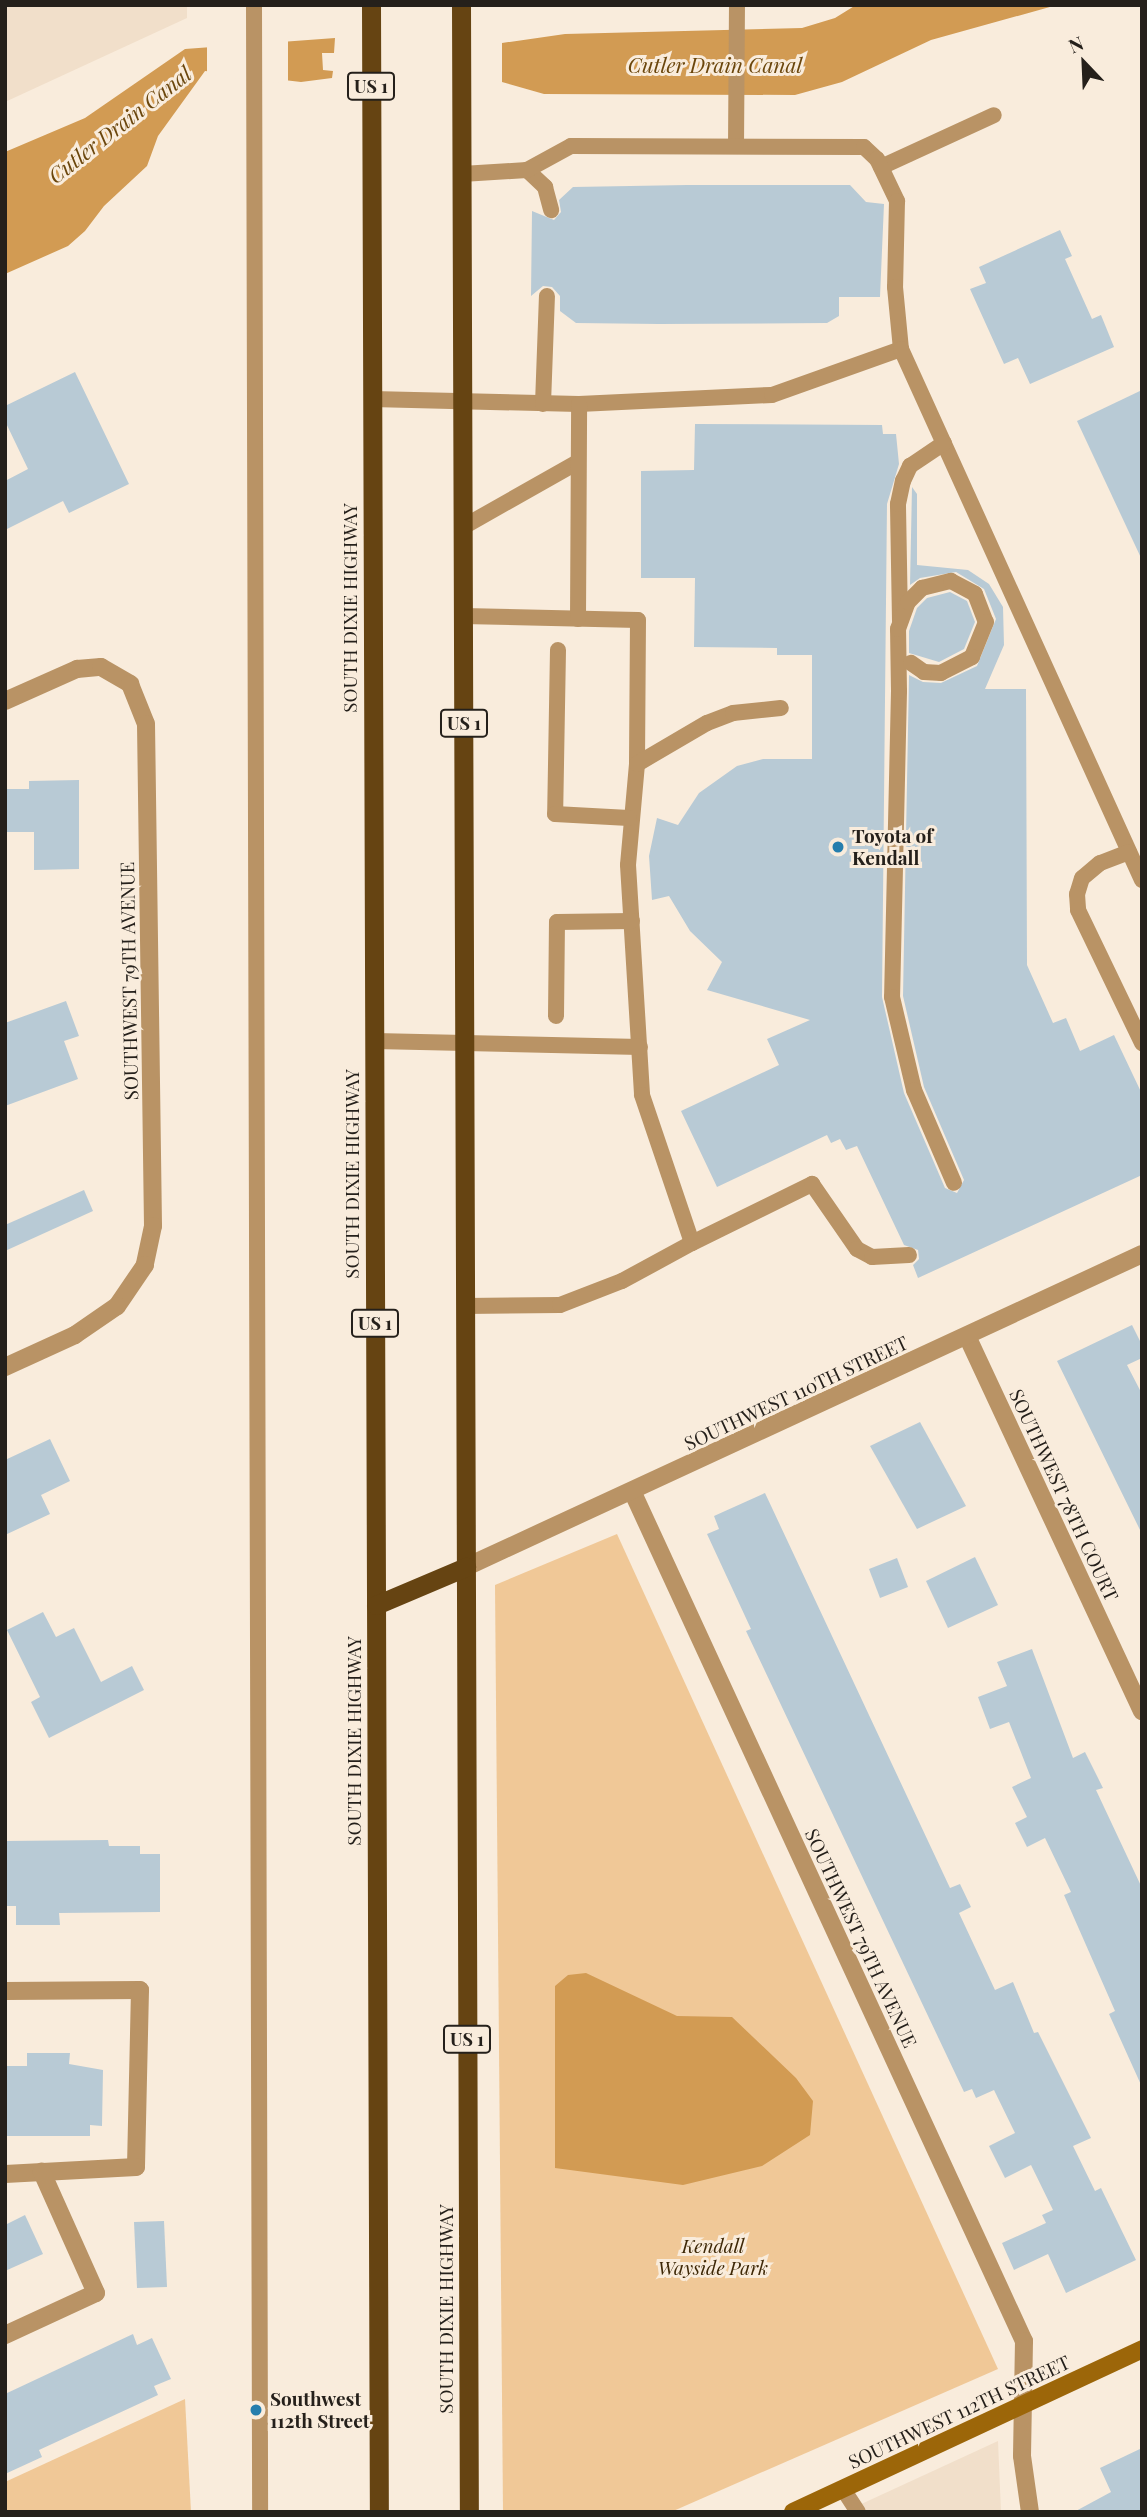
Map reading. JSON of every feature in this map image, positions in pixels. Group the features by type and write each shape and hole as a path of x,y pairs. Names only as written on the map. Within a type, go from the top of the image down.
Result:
{"highway":[{"name":"SOUTH DIXIE HIGHWAY","path":"371,5 379,2512"},
{"name":"SOUTH DIXIE HIGHWAY","path":"461,5 469,2512"},
{"path":"376,1605 466,1567"}],"main road":[{"name":"SOUTHWEST 112TH STREET","path":"793,2512 1025,2407 1142,2349"}],"street":[{"name":"SOUTHWEST 79TH AVENUE","path":"5,701 77,669 101,667 116,672 130,684 146,724 153,1226 145,1265 129,1294 90,1326 5,1367"},
{"name":"SOUTHWEST 110TH STREET","path":"466,1567 633,1493 1142,1254"},
{"name":"SOUTHWEST 78TH COURT","path":"967,1336 1142,1711"},
{"name":"SOUTHWEST 79TH AVENUE","path":"633,1493 1024,2341 1025,2407 1022,2456 1030,2512"},
{"path":"5,1991 140,1990 136,2167 5,2174"},
{"path":"5,2335 96,2293 42,2172"}],"lane":[{"path":"254,6 260,2512"},
{"path":"736,146 737,7"},
{"path":"881,167 995,115"},
{"path":"462,174 527,170 571,146 864,147 881,167 897,201 895,287 901,349 1142,880"},
{"path":"527,170 545,187 551,210"},
{"path":"543,404 547,296"},
{"path":"372,399 579,404 772,396 901,349"},
{"path":"578,619 579,404"},
{"path":"944,443 910,466 898,504 900,628 911,663 924,672 941,673 972,657 986,622 975,594 951,581 922,588 908,602 898,629 892,997 914,1090 954,1183"},
{"path":"463,527 578,462"},
{"path":"463,616 638,620 637,764 629,818 642,1095 692,1243"},
{"path":"558,650 555,814 629,818"},
{"path":"637,764 707,723 733,713 780,708"},
{"path":"1129,852 1100,863 1082,878 1077,894 1078,910 1142,1043"},
{"path":"556,1016 557,922 632,920"},
{"path":"375,1041 640,1047"},
{"path":"465,1306 543,1309 560,1305 622,1281 812,1184 857,1249 872,1258 909,1255"},
{"path":"843,2489 858,2512"}],"shaded area":[{"path":"5,5 187,5 187,18 5,102"},
{"path":"998,2441 1001,2512 844,2512"}],"green space":[{"name":"Kendall Wayside Park","path":"617,1534 998,2369 671,2512 503,2512 495,1585"},
{"path":"185,2399 191,2512 5,2512 5,2482"}],"water":[{"name":"Cutler Drain Canal","path":"856,5 1057,5 931,40 842,82 795,95 544,94 502,82 502,43 565,34 802,28 835,18"},
{"name":"Cutler Drain Canal","path":"335,38 334,53 322,53 323,70 333,71 332,78 301,82 205,71 158,136 147,166 104,206 85,231 68,246 5,274 5,152 85,118 185,49"},
{"path":"586,1973 677,2016 732,2017 796,2078 813,2101 810,2135 762,2166 683,2185 555,2168 555,1986 568,1975"}],"pier":[{"path":"288,37 288,84 207,75 207,42"}],"building":[{"path":"850,185 866,202 884,204 880,297 839,297 839,316 827,323 659,324 576,323 560,311 560,296 552,287 543,286 531,296 532,211 554,220 561,212 559,200 573,187"},
{"path":"1060,230 1072,256 1065,259 1092,319 1101,315 1114,347 1030,384 1018,358 1004,364 970,289 986,283 979,267"},
{"path":"75,372 129,484 69,513 63,501 5,530 5,481 28,469 5,421 5,406"},
{"path":"1142,390 1142,560 1077,421"},
{"name":"Toyota of Kendall","path":"695,424 882,425 883,434 896,434 899,464 887,504 882,997 904,1093 945,1188 957,1193 964,1180 924,1087 903,996 909,675 923,682 941,683 977,666 996,619 984,589 956,572 920,578 910,585 912,487 917,494 917,565 968,570 989,584 1003,607 1004,645 985,689 1026,689 1027,965 1053,1023 1066,1018 1080,1051 1114,1035 1142,1094 1142,1175 918,1278 913,1265 919,1259 918,1250 904,1245 857,1146 846,1150 840,1139 831,1143 827,1135 717,1187 681,1111 779,1065 767,1039 810,1020 707,990 722,962 690,931 669,896 652,900 649,856 657,818 678,825 699,793 737,766 763,759 812,759 812,655 777,655 777,648 694,647 695,578 641,578 641,471 694,470"},
{"path":"950,592 967,601 975,622 964,649 939,662 909,653 909,631 917,608 927,598"},
{"path":"79,780 79,869 34,870 34,832 5,832 5,789 29,789 29,781"},
{"path":"66,1001 79,1036 64,1041 78,1079 5,1106 5,1023"},
{"path":"84,1190 93,1211 5,1251 5,1225"},
{"path":"1132,1325 1142,1345 1142,1358 1127,1365 1142,1394 1142,1534 1057,1361"},
{"path":"920,1422 966,1506 917,1529 870,1446"},
{"path":"50,1439 70,1481 41,1495 50,1514 5,1535 5,1460"},
{"path":"765,1493 950,1888 960,1884 971,1907 959,1913 995,1990 1013,1982 1034,2033 1038,2032 1091,2138 1073,2146 1095,2191 1101,2188 1136,2260 1066,2293 1048,2254 1014,2270 1002,2243 1046,2223 1042,2215 1053,2210 1031,2165 1005,2178 989,2146 1015,2133 994,2090 976,2098 972,2089 964,2092 746,1631 751,1629 707,1534 719,1529 714,1516"},
{"path":"975,1557 998,1605 948,1628 926,1581"},
{"path":"897,1558 908,1587 880,1598 869,1569"},
{"path":"43,1612 56,1637 74,1628 101,1682 132,1666 144,1690 49,1738 31,1702 40,1697 7,1630"},
{"path":"1032,1649 1073,1758 1085,1752 1103,1788 1096,1790 1142,1888 1142,2087 1109,2014 1115,2011 1064,1895 1071,1892 1045,1838 1027,1847 1015,1823 1027,1817 1012,1787 1031,1778 1009,1722 990,1729 978,1697 1007,1686 997,1662"},
{"path":"108,1840 109,1846 140,1846 140,1854 160,1854 160,1912 59,1913 60,1925 16,1925 16,1906 5,1906 5,1841"},
{"path":"27,2053 70,2053 69,2064 103,2070 102,2126 90,2125 90,2136 5,2136 5,2066 27,2066"},
{"path":"25,2215 43,2254 5,2271 5,2225"},
{"path":"164,2221 167,2287 137,2288 134,2222"},
{"path":"133,2334 137,2345 152,2338 171,2379 154,2386 158,2395 39,2450 42,2457 5,2474 5,2394"},
{"path":"1142,2448 1142,2512 1074,2512 1111,2492 1100,2468"}],"place":[{"name":"Toyota of Kendall","path":"838,847"},
{"name":"Southwest 112th Street","path":"256,2410"}]}
